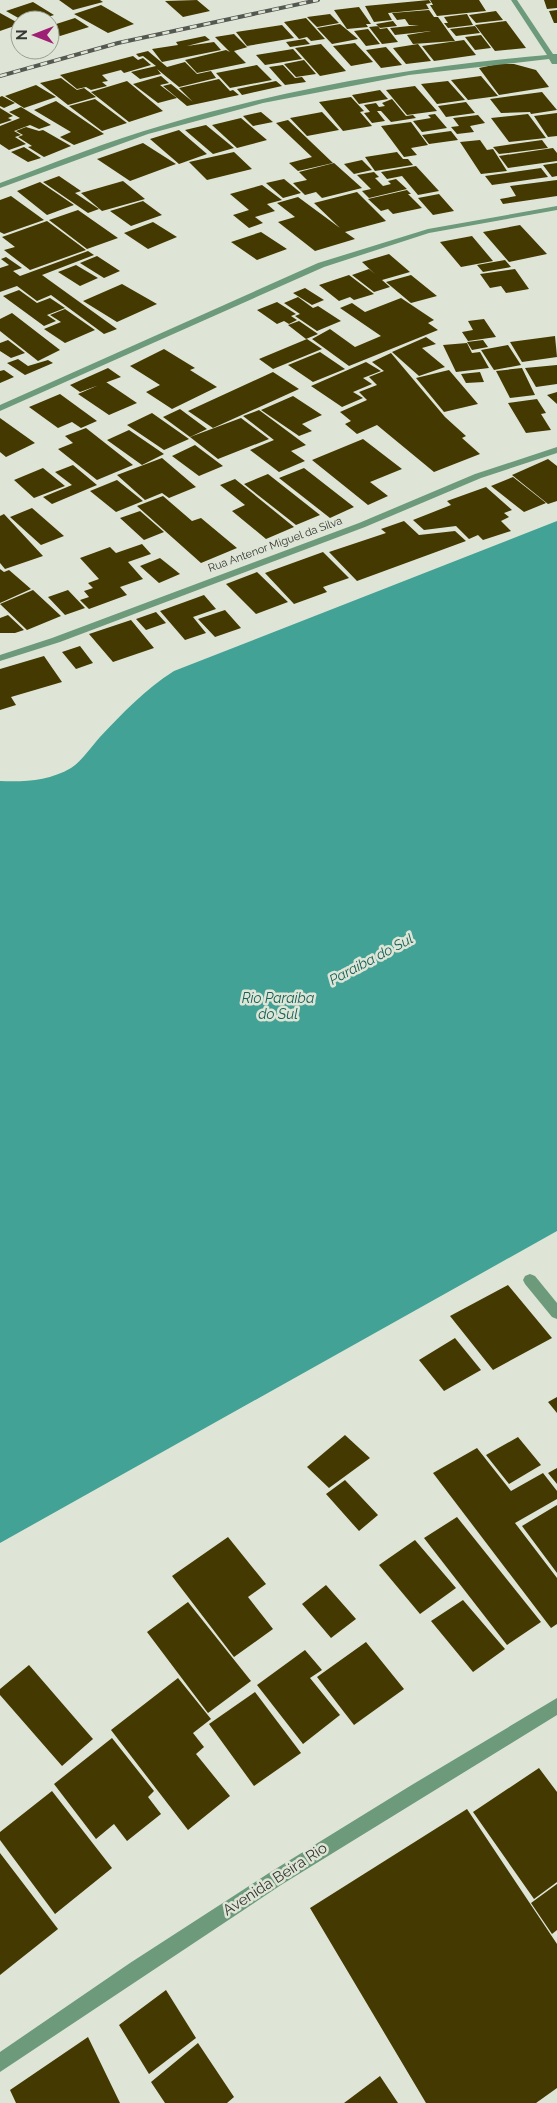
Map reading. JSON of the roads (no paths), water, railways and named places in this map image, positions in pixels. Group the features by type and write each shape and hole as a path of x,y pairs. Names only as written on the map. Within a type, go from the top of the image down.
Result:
{"street":[{"path":"514,0 554,56 557,64"},
{"path":"0,186 96,150 226,110 392,76 554,56"},
{"path":"0,408 321,264 428,231 557,208"},
{"name":"Rua Antenor Miguel da Silva","path":"0,658 81,631 362,525 478,476 557,450"},
{"path":"530,1280 557,1313"},
{"name":"Avenida Beira Rio","path":"0,2063 92,1998 364,1822 557,1706"}],"water":[{"name":"Rio Paraiba do Sul","path":"557,521 557,1231 0,1543 0,781 36,780 54,776 71,768 83,758 100,737 134,702 174,671"}],"railway":[{"path":"0,76 118,43 318,0"}],"water label":[{"name":"Paraiba do Sul","path":"371,959"}]}
